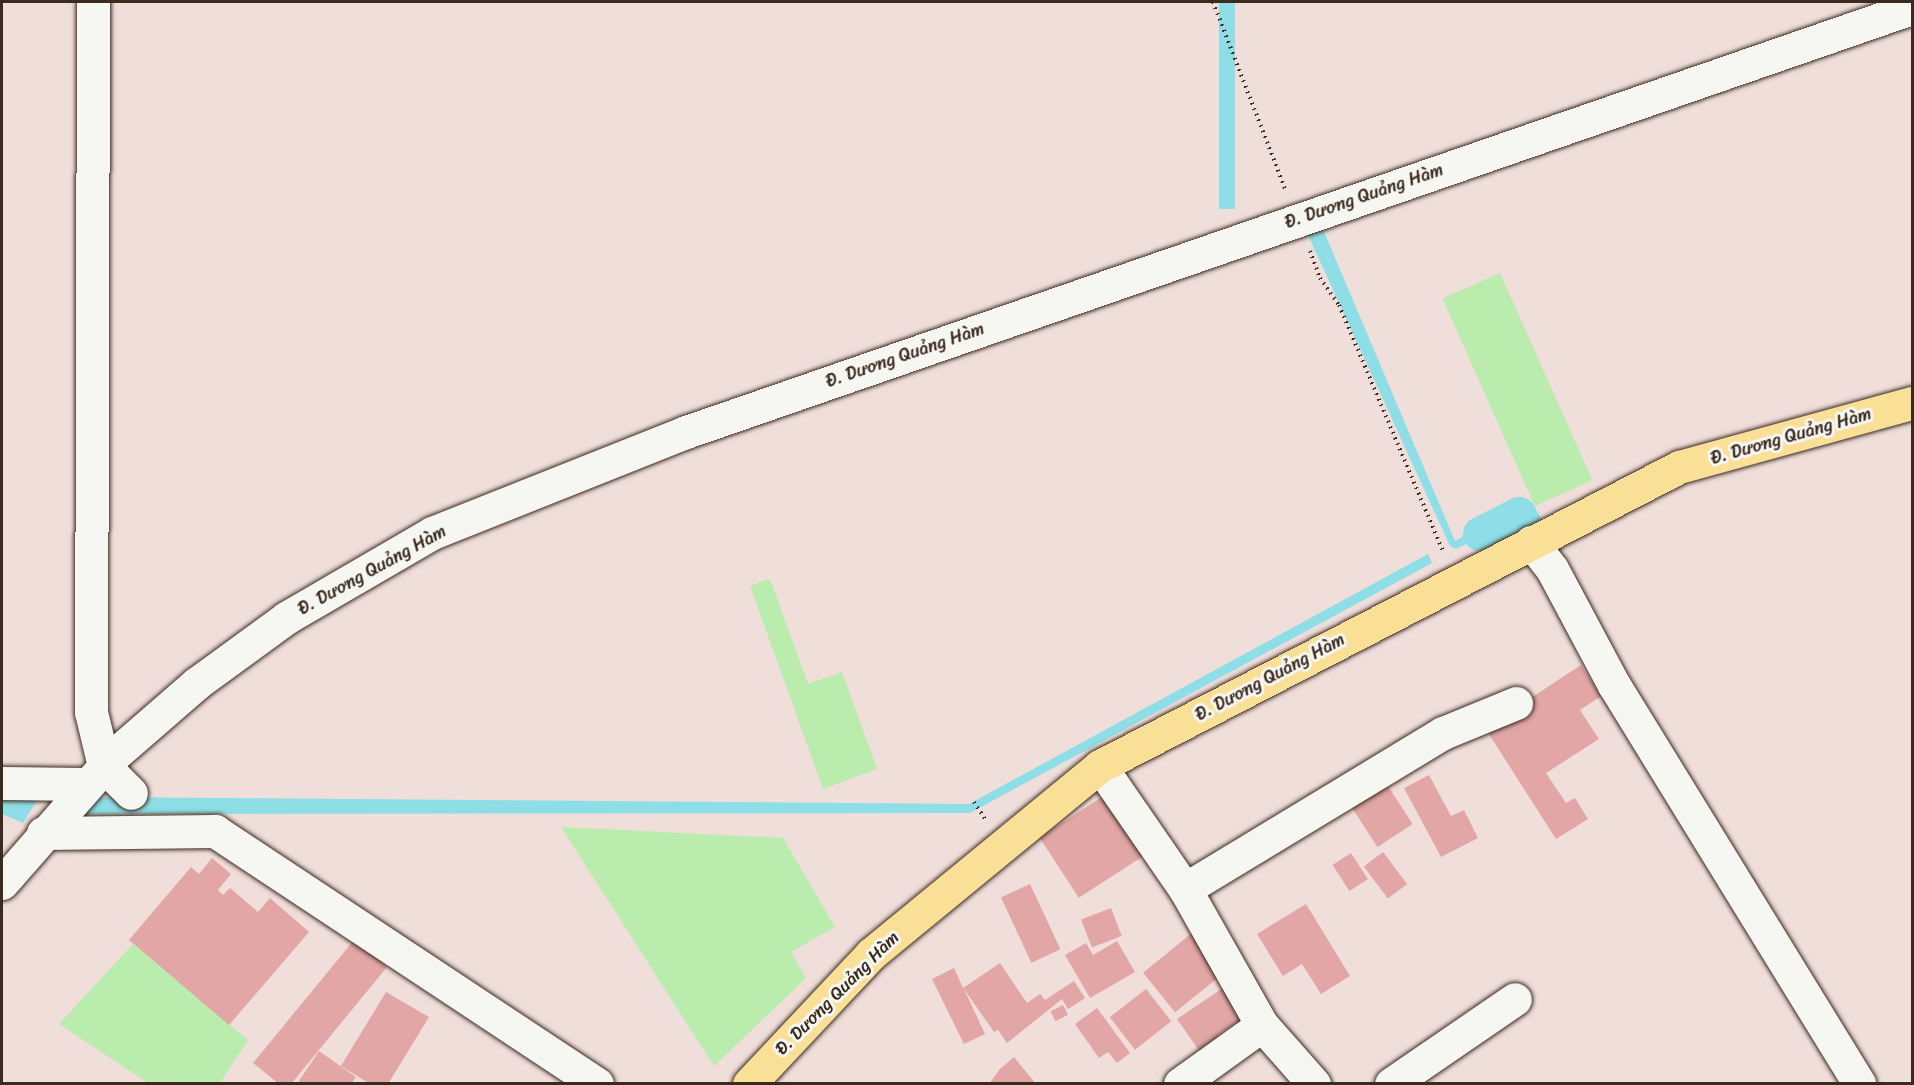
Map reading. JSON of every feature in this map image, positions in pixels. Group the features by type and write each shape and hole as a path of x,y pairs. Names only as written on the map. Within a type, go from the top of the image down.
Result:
{"main road":[{"name":"Đ. Dương Quảng Hàm","path":"749,1083 871,954 1100,766 1456,579 1679,467 1912,403"}],"street":[{"path":"93,2 89,671 96,775"},
{"name":"Đ. Dương Quảng Hàm","path":"2,883 43,833 96,775 197,683 286,618 432,533 686,432 1912,8"},
{"path":"1531,542 1552,569 1614,686 1859,1083"},
{"path":"1185,889 1443,733 1516,703"},
{"path":"1100,766 1185,889 1262,1025 1314,1083"},
{"path":"2,783 96,775 131,793"},
{"path":"43,833 215,831 597,1083"},
{"path":"1391,1083 1515,999"},
{"path":"1180,1083 1262,1025"}],"path":[{"path":"1213,2 1320,278 1339,305 1456,579"},
{"path":"974,802 977,809"}],"green space":[{"path":"1500,273 1592,480 1535,506 1442,299"},
{"path":"770,579 808,684 842,672 877,769 823,789 750,586"},
{"path":"561,827 783,838 835,927 791,952 806,978 714,1066"},
{"path":"133,944 248,1040 220,1083 148,1083 59,1024"}],"water":[{"path":"1219,2 1235,2 1235,209 1219,209"},
{"path":"1322,227 1455,541 1517,507 1525,515 1456,549 1450,546 1307,233"},
{"path":"1428,554 1432,563 970,813 86,814 90,797 969,804"},
{"path":"2,794 40,795 23,823 2,814"}],"building":[{"path":"1581,665 1601,696 1580,710 1599,739 1546,773 1566,803 1575,798 1588,819 1556,839 1485,728"},
{"path":"1429,775 1451,816 1464,810 1478,838 1441,857 1404,788"},
{"path":"1386,783 1413,824 1377,847 1351,806"},
{"path":"1105,795 1144,855 1079,898 1040,837"},
{"path":"1383,852 1407,884 1388,898 1364,866"},
{"path":"1351,853 1368,879 1349,891 1333,865"},
{"path":"212,858 231,874 218,890 223,895 230,888 258,912 270,898 309,932 229,1025 129,940 191,867 199,874"},
{"path":"1030,884 1060,949 1031,963 1001,898"},
{"path":"1306,904 1350,976 1321,994 1302,964 1283,976 1257,934"},
{"path":"1111,908 1122,936 1092,947 1081,919"},
{"path":"1192,933 1224,973 1175,1012 1143,973"},
{"path":"354,940 387,967 291,1084 279,1084 253,1063"},
{"path":"1117,941 1135,972 1090,998 1065,955 1086,943 1093,955"},
{"path":"1000,963 1027,1003 1040,994 1045,1000 1074,981 1085,998 1068,1009 1062,999 1007,1043 998,1030 994,1032 964,989 985,1034 964,1044 932,979 954,968 963,988"},
{"path":"1223,988 1243,1018 1218,1035 1226,1049 1207,1062 1177,1019"},
{"path":"1146,989 1171,1021 1135,1050 1110,1017"},
{"path":"386,992 429,1017 388,1084 370,1084 341,1066"},
{"path":"1063,1005 1068,1015 1056,1021 1051,1011"},
{"path":"1097,1008 1130,1053 1117,1063 1108,1052 1099,1058 1075,1024"},
{"path":"319,1051 356,1077 351,1084 297,1084"},
{"path":"1014,1057 1036,1084 989,1084 1000,1069"}],"waterway":[{"path":"1480,534 1519,514 1527,528"}]}
